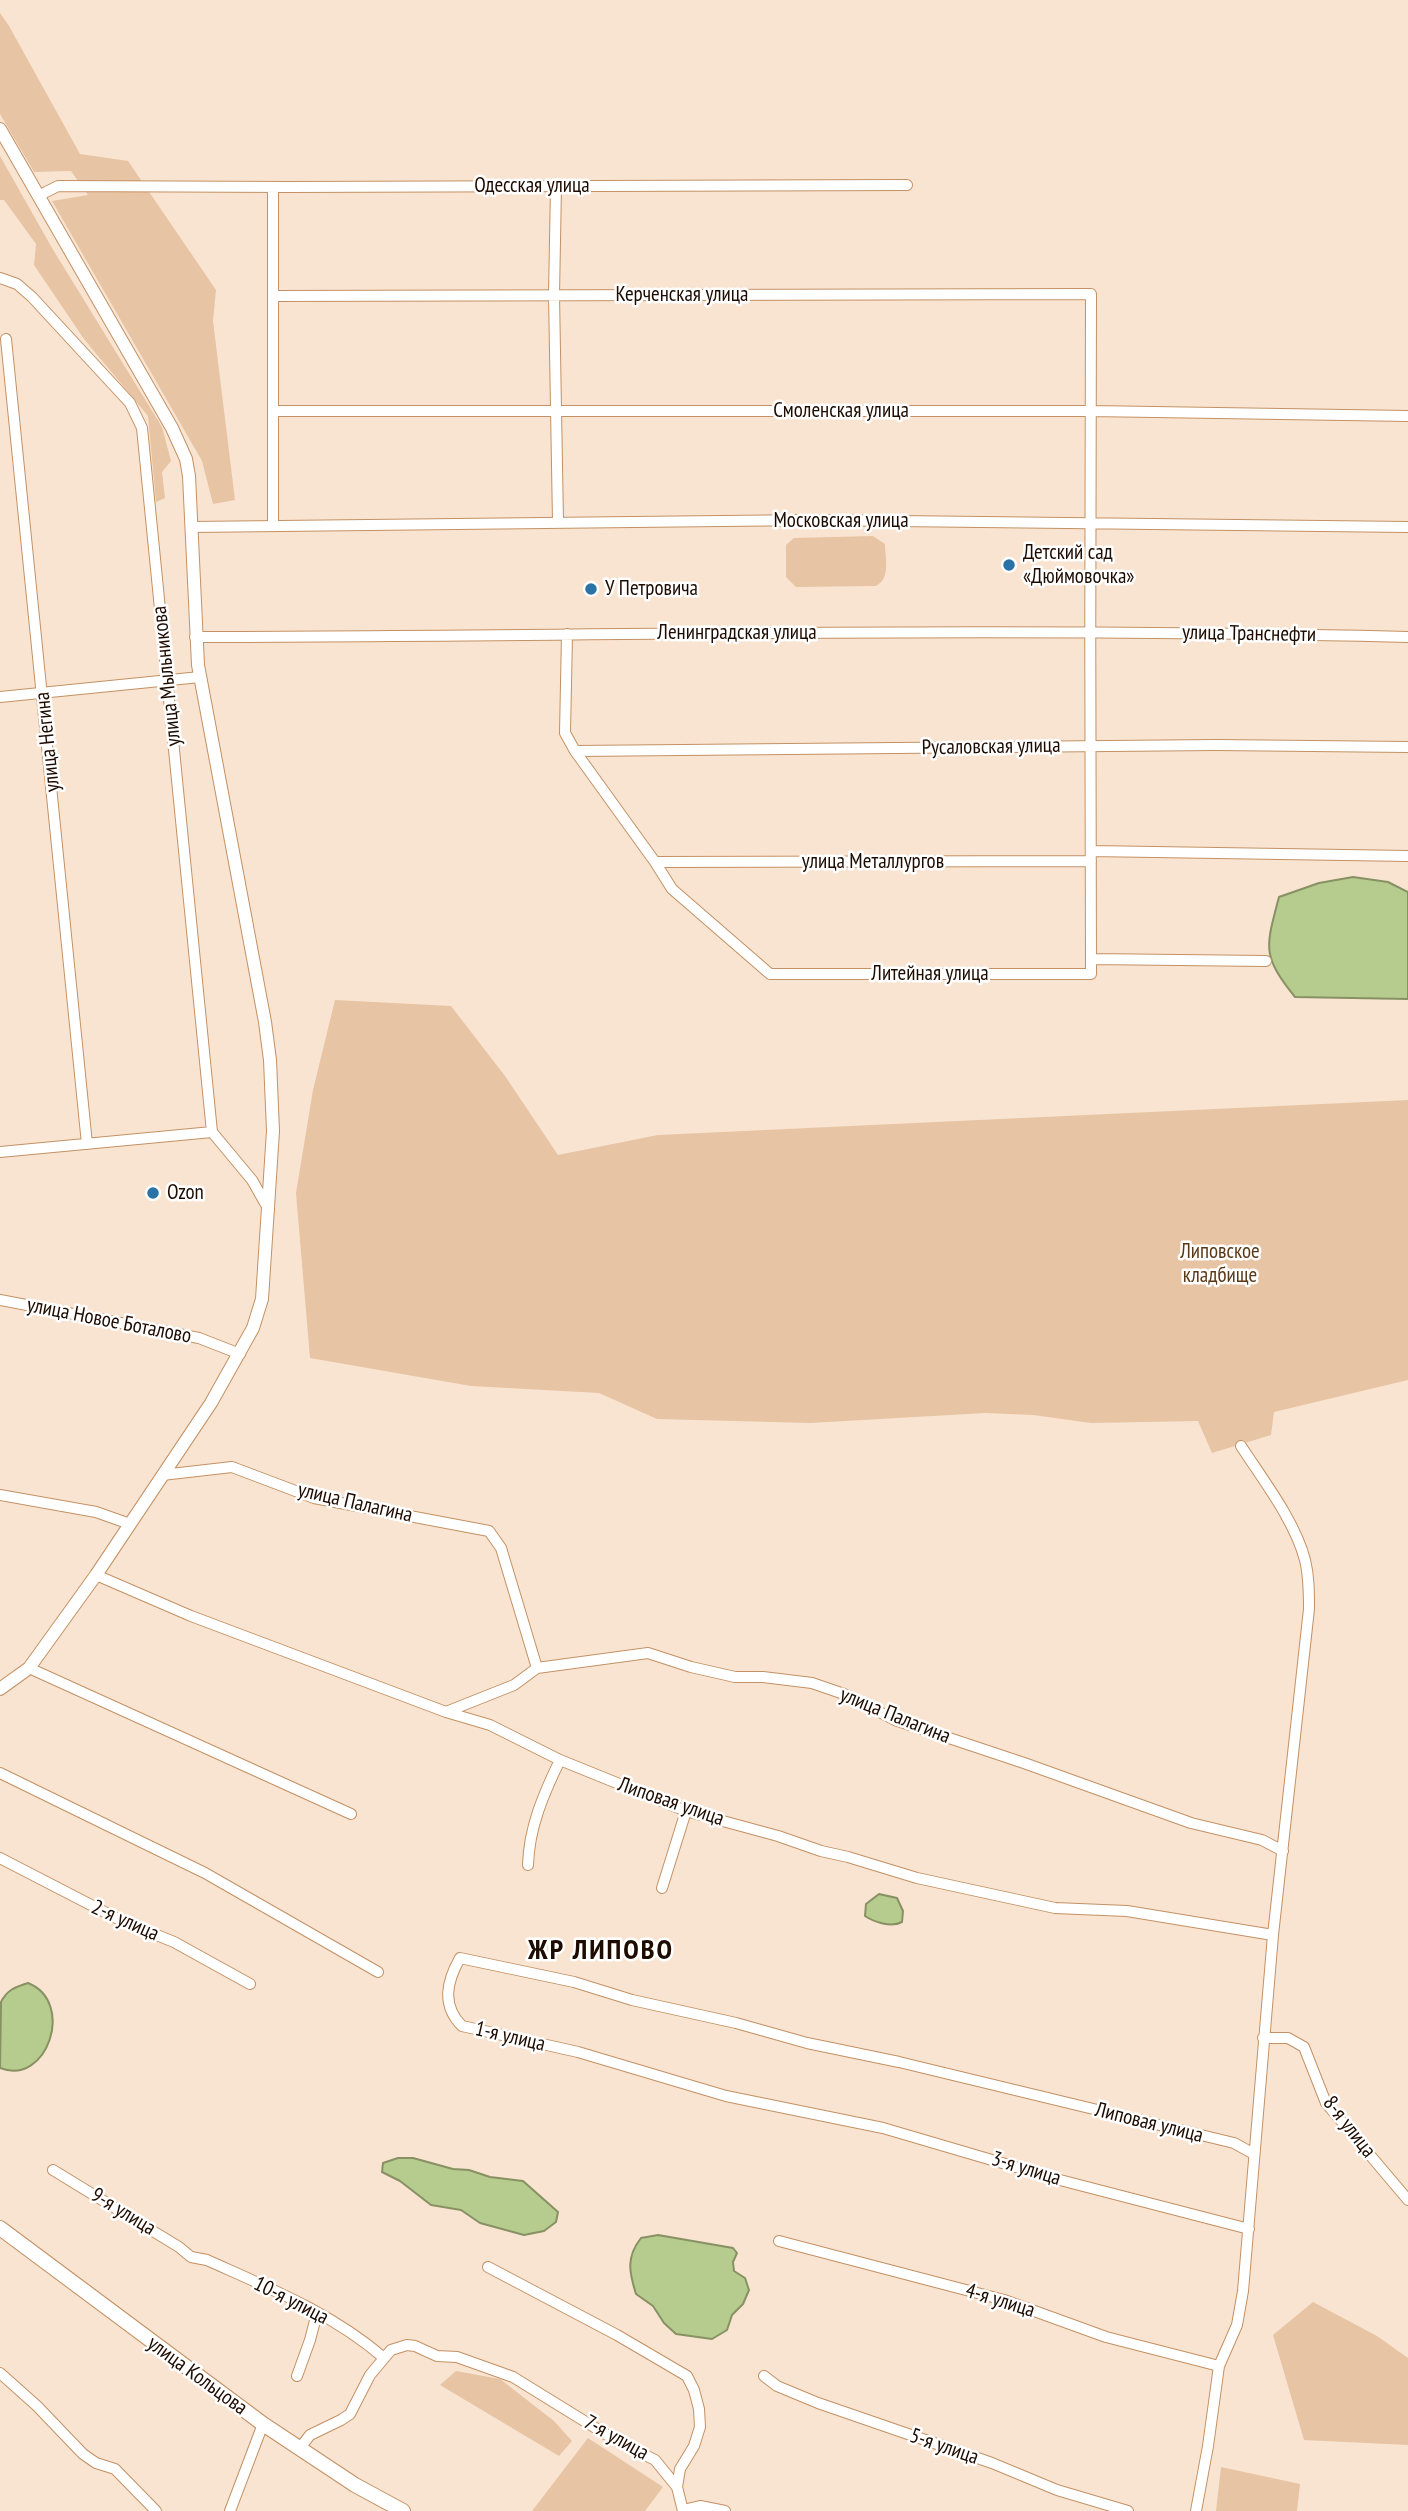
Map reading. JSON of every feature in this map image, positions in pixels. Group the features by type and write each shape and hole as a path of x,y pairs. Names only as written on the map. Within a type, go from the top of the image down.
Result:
{"main road":[{"name":"улица Кольцова","path":"0,2228 263,2424 355,2485 402,2511"}],"street":[{"path":"0,129 180,443 189,476 195,637 200,677 265,1022 273,1100 262,1299 253,1328 211,1403 96,1575 29,1668 0,1689"},
{"name":"Одесская улица","path":"38,196 58,186 907,184"},
{"path":"556,186 554,295 558,522"},
{"path":"273,187 273,525"},
{"name":"улица Мыльникова","path":"0,278 17,284 32,296 131,403 140,420 212,1132"},
{"name":"Керченская улица","path":"273,296 1091,294 1091,411"},
{"name":"улица Негина","path":"6,339 88,1144"},
{"name":"Смоленская улица","path":"273,411 1091,411 1408,416"},
{"path":"1091,411 1091,959 1266,961"},
{"name":"Московская улица","path":"191,527 811,520 1408,527"},
{"name":"Ленинградская улица","path":"195,637 1089,633"},
{"name":"улица Транснефти","path":"1089,633 1408,637"},
{"path":"567,634 565,733 655,862"},
{"path":"0,696 200,677"},
{"name":"Русаловская улица","path":"575,751 1092,746 1408,747"},
{"name":"улица Металлургов","path":"655,862 1091,856 1408,856"},
{"name":"Литейная улица","path":"655,862 672,889 770,974 1091,974 1091,959"},
{"path":"0,1152 212,1132 252,1180 269,1210"},
{"path":"252,1180 260,1182 270,1179"},
{"name":"улица Новое Боталово","path":"0,1300 199,1338 240,1354"},
{"path":"1196,2511 1219,2366 1237,2325 1249,2229 1273,1935 1308,1629 1309,1588 1305,1562 1293,1530 1241,1446"},
{"name":"улица Палагина","path":"163,1475 232,1467 314,1498 489,1531 500,1548 537,1668"},
{"path":"0,1495 96,1512 130,1524"},
{"name":"Липовая улица","path":"96,1575 191,1616 446,1712 490,1725 560,1760 686,1811 917,1878 1042,1905 1092,1911 1127,1911 1273,1935"},
{"name":"улица Палагина","path":"446,1712 514,1685 537,1668 648,1653 735,1677 763,1677 812,1683 844,1694 895,1720 1191,1823 1262,1840 1283,1852"},
{"path":"29,1668 351,1814"},
{"path":"528,1865 528,1847 541,1801 560,1760"},
{"path":"0,1773 205,1873 378,1972"},
{"path":"662,1888 686,1811"},
{"name":"2-я улица","path":"0,1858 122,1921 174,1942 250,1984"},
{"name":"1-я улица","path":"632,2000 574,1982 460,1958 447,1985 450,2010 462,2026 578,2052 726,2096 802,2110"},
{"name":"Липовая улица","path":"632,2000 1207,2137 1244,2147 1254,2154"},
{"name":"8-я улица","path":"1264,2038 1288,2038 1304,2047 1326,2103 1408,2200"},
{"name":"3-я улица","path":"802,2110 928,2140 1059,2180 1249,2229"},
{"name":"9-я улица","path":"53,2170 179,2247 191,2258"},
{"name":"4-я улица","path":"779,2241 1003,2300 1106,2337 1219,2366"},
{"name":"10-я улица","path":"191,2258 207,2260 300,2302 362,2339 384,2358"},
{"path":"488,2267 617,2334 687,2375 699,2409 700,2427 694,2446 680,2469 677,2487 683,2511 700,2506 725,2511"},
{"path":"297,2376 317,2313"},
{"name":"7-я улица","path":"384,2358 391,2350 415,2346 437,2356 457,2357 513,2377 615,2440 655,2459 677,2487"},
{"path":"300,2448 310,2435 350,2414 370,2375 384,2358"},
{"path":"0,2373 37,2406 83,2454 96,2463 115,2469 156,2511"},
{"name":"5-я улица","path":"764,2376 777,2386 818,2403 992,2463 1057,2490 1128,2511"},
{"path":"230,2511 263,2424"}],"green space":[{"path":"0,13 80,154 128,161 216,290 213,321 235,500 213,504 202,461 52,201 88,195 71,171 34,172 0,114"},
{"path":"0,156 52,248 162,427 171,461 162,472 165,498 156,502 148,416 84,339 34,265 36,244 4,200 0,200"},
{"path":"873,536 885,544 884,578 876,586 796,587 786,577 786,545 794,538"},
{"name":"Липовское кладбище","path":"335,1000 451,1006 505,1076 558,1155 658,1135 1408,1100 1408,1380 1274,1412 1271,1435 1212,1453 1198,1421 1091,1423 1033,1415 985,1413 810,1423 657,1419 599,1393 471,1386 310,1358 296,1193 313,1090"},
{"path":"1313,2302 1377,2336 1408,2358 1408,2445 1304,2440 1273,2335"},
{"path":"456,2371 500,2379 554,2421 572,2441 559,2456 440,2385"},
{"path":"588,2438 663,2487 645,2511 532,2511"},
{"path":"1221,2467 1300,2484 1297,2511 1216,2511"}],"shaded area":[{"path":"1353,877 1388,882 1408,892 1408,999 1295,997 1276,971 1269,950 1269,940 1279,897 1319,883"},
{"path":"879,1894 897,1898 903,1911 902,1922 883,1924 865,1916 866,1904"},
{"path":"28,1983 43,1993 50,2007 53,2023 50,2040 42,2054 31,2065 17,2071 0,2068 1,2002 12,1990"},
{"path":"398,2158 413,2158 490,2177 523,2181 558,2212 556,2222 544,2231 524,2235 480,2223 461,2210 431,2205 400,2181 382,2172 383,2163"},
{"path":"658,2235 733,2248 737,2253 733,2262 734,2271 745,2278 749,2290 743,2304 732,2315 727,2330 712,2339 676,2334 664,2323 653,2306 636,2294 631,2272 633,2252 641,2238"}],"place":[{"name":"Детский сад «Дюймовочка»","path":"1009,565"},
{"name":"У Петровича","path":"591,589"},
{"name":"Ozon","path":"153,1193"}],"district":[{"name":"ЖР ЛИПОВО","path":"601,1951"}]}
